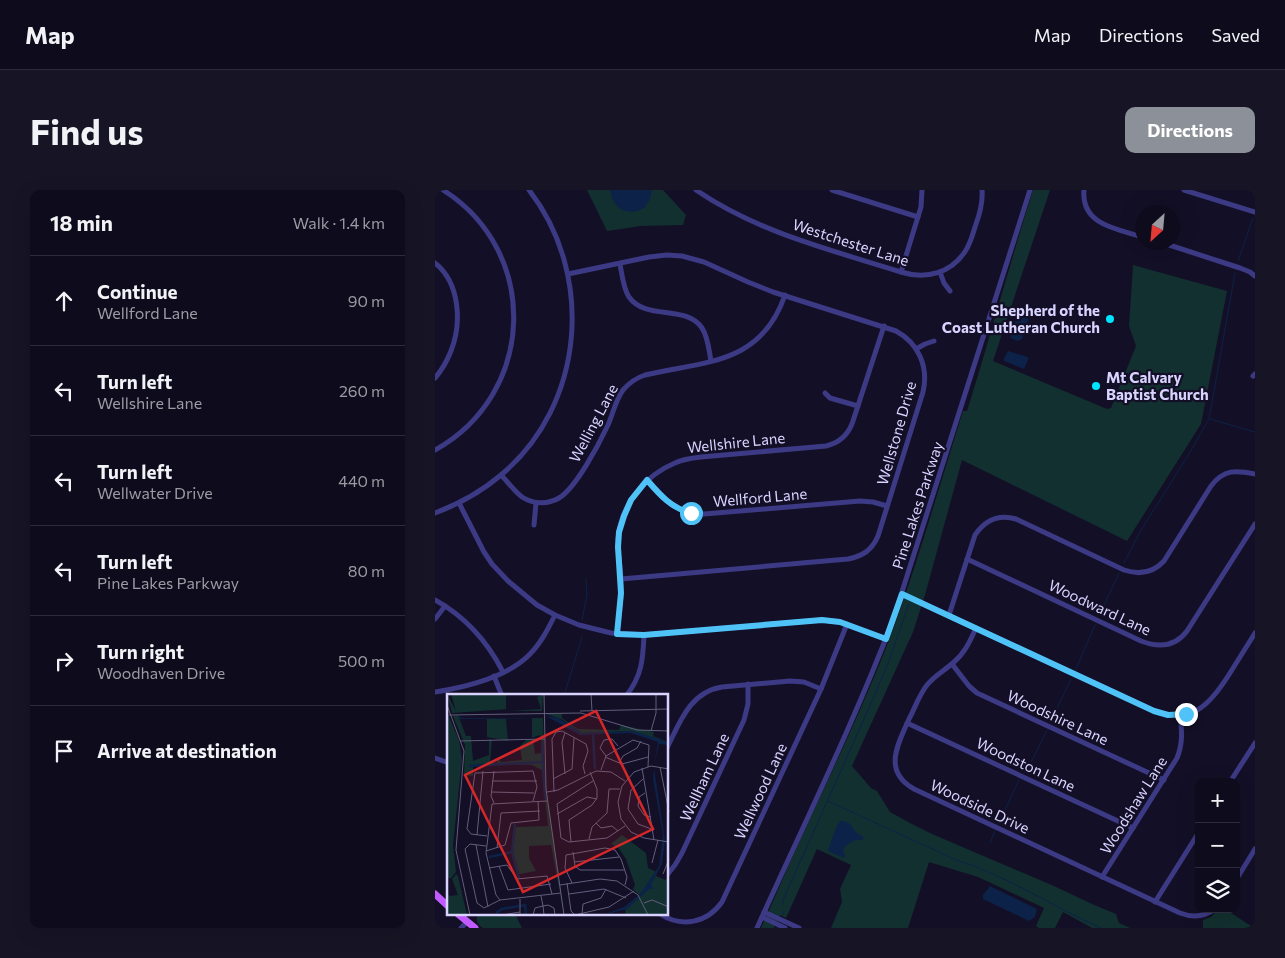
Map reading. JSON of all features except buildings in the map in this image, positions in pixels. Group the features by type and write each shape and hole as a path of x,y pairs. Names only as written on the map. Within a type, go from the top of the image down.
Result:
{"main road":[{"path":"435,894 447,905"},
{"path":"460,916 475,928"}],"street":[{"path":"435,450 470,424 492,396 502,377 508,359 514,325 514,309 510,284 502,259 495,245 475,216 443,190"},
{"path":"435,513 459,503 487,486 523,453 539,431 553,406 563,378 569,354 572,327 572,301 568,274 563,255 552,228 543,210 529,190"},
{"name":"Westchester Lane","path":"696,190 733,212 773,230 901,272 920,276 940,272 955,264 967,249 981,206 982,190"},
{"path":"832,190 918,218"},
{"path":"901,272 918,218 922,202 922,190"},
{"name":"Pine Lakes Parkway","path":"757,928 853,719 886,639 1030,190"},
{"path":"1084,190 1084,200 1090,214 1109,226 1135,234"},
{"path":"1184,190 1255,212"},
{"path":"1180,249 1245,270 1255,276"},
{"name":"Wellstone Drive","path":"568,274 654,256 682,256 704,262 748,282 895,331 903,335 916,349 924,368 924,388 878,536 874,544 864,554 848,559 621,578"},
{"path":"435,263 445,273 450,282 457,316 452,349 444,366 435,378"},
{"path":"620,264 629,297 636,304 649,310 687,317 698,323 706,336 711,361"},
{"path":"940,272 944,284 950,291"},
{"name":"Welling Lane","path":"535,502 549,502 559,498 574,482 599,443 619,396 631,382 645,376 737,353 756,340 769,327 785,295"},
{"name":"Wellshire Lane","path":"617,634 621,598 618,539 621,524 631,500 647,480 667,466 694,458 827,446 838,442 847,435 853,424 884,326"},
{"path":"916,349 934,341"},
{"path":"825,393 830,398 858,406"},
{"path":"949,615 975,534 981,526 993,519 1011,518 1128,571 1138,573 1149,571 1164,561 1217,479 1233,471 1255,474"},
{"path":"501,475 521,496 535,502 534,526"},
{"name":"Wellford Lane","path":"647,480 671,504 695,514 860,501 887,506"},
{"path":"459,503 474,534 492,564 509,581 523,594 555,615 589,628 617,634 644,635 812,620 847,624 886,639"},
{"name":"Woodward Lane","path":"967,559 1141,641 1164,646 1177,642 1187,631 1255,524"},
{"path":"902,594 1154,711 1165,714 1180,715 1196,711 1211,700 1255,633"},
{"path":"435,600 461,618 482,638 503,672"},
{"path":"435,619 445,606"},
{"path":"435,692 464,686 495,676 519,664 542,639 555,615"},
{"name":"Wellwood Lane","path":"664,916 687,925 707,917 722,902 821,689 847,624"},
{"name":"Woodside Drive","path":"976,628 965,650 926,686 907,723 897,748 894,760 899,776 907,785 1182,914 1192,917 1203,916 1208,913"},
{"path":"628,694 635,684 641,669 644,635"},
{"name":"Woodshire Lane","path":"952,664 977,693 1164,780"},
{"path":"495,676 501,694"},
{"path":"669,744 685,712 697,698 715,688 795,681 807,683 821,689"},
{"name":"Wellham Lane","path":"669,872 680,858 744,720 749,704 748,684"},
{"name":"Woodshaw Lane","path":"1102,877 1176,761 1181,748 1180,715"},
{"name":"Woodston Lane","path":"907,723 1133,828"},
{"path":"1233,778 1255,743"},
{"path":"435,758 447,762"},
{"path":"1155,902 1195,838"},
{"path":"1240,873 1255,849"},
{"path":"763,914 785,928"},
{"path":"763,914 799,928"},
{"path":"461,928 467,922"}],"green space":[{"path":"587,190 663,190 686,215 683,225 641,226 607,231"},
{"path":"1033,190 1050,190 993,361 1107,409 1111,408 1136,346 1129,326 1133,265 1227,291 1201,424 1127,541 962,460 913,632 852,766 871,788 877,791 890,812 932,834 1116,914 1119,923 1130,928 1092,928 1063,912 1055,928 1039,928 1036,926 1044,908 978,877 929,862 908,928 831,928 842,902 840,889 851,865 817,849 786,918 780,915 774,928 761,928 860,709 903,603 963,411 967,411"},
{"path":"1215,913 1231,913 1254,928 1203,928 1203,920"},
{"path":"478,916 516,916 522,928 483,928 477,922"}],"water":[{"path":"610,190 652,190 650,199 644,208 632,212 622,210 614,202"},
{"path":"1019,310 1030,314 1022,339 1018,341 1010,338"},
{"path":"1008,351 1028,357 1024,369 1004,361"},
{"path":"840,821 850,824 864,838 854,841 845,847 843,850 844,858 828,850"},
{"path":"990,886 1037,909 1035,917 1029,921 983,899 983,895"}],"waterway":[{"path":"1238,261 1253,218"},
{"path":"1124,563 1141,530 1209,419 1235,273"},
{"path":"1210,419 1255,432"},
{"path":"1100,614 1119,573"},
{"path":"582,620 587,595 586,579"},
{"path":"783,904 783,900 887,666 909,604"},
{"path":"1076,669 1095,625"},
{"path":"565,694 582,637"},
{"path":"1051,721 1071,679"},
{"path":"1024,773 1047,730"},
{"path":"999,823 1019,780"},
{"path":"828,801 954,859 992,873 1101,928"},
{"path":"990,843 995,831"},
{"path":"783,915 784,911"}],"place":[{"name":"Shepherd of the Coast Lutheran Church","path":"1110,319"},
{"name":"Mt Calvary Baptist Church","path":"1096,386"}],"route":[{"path":"691,513 678,509 671,504 647,480 631,500 621,524 618,539 621,593 617,634 644,635 822,620 847,624 886,639 902,594 1161,714 1186,714"}]}
